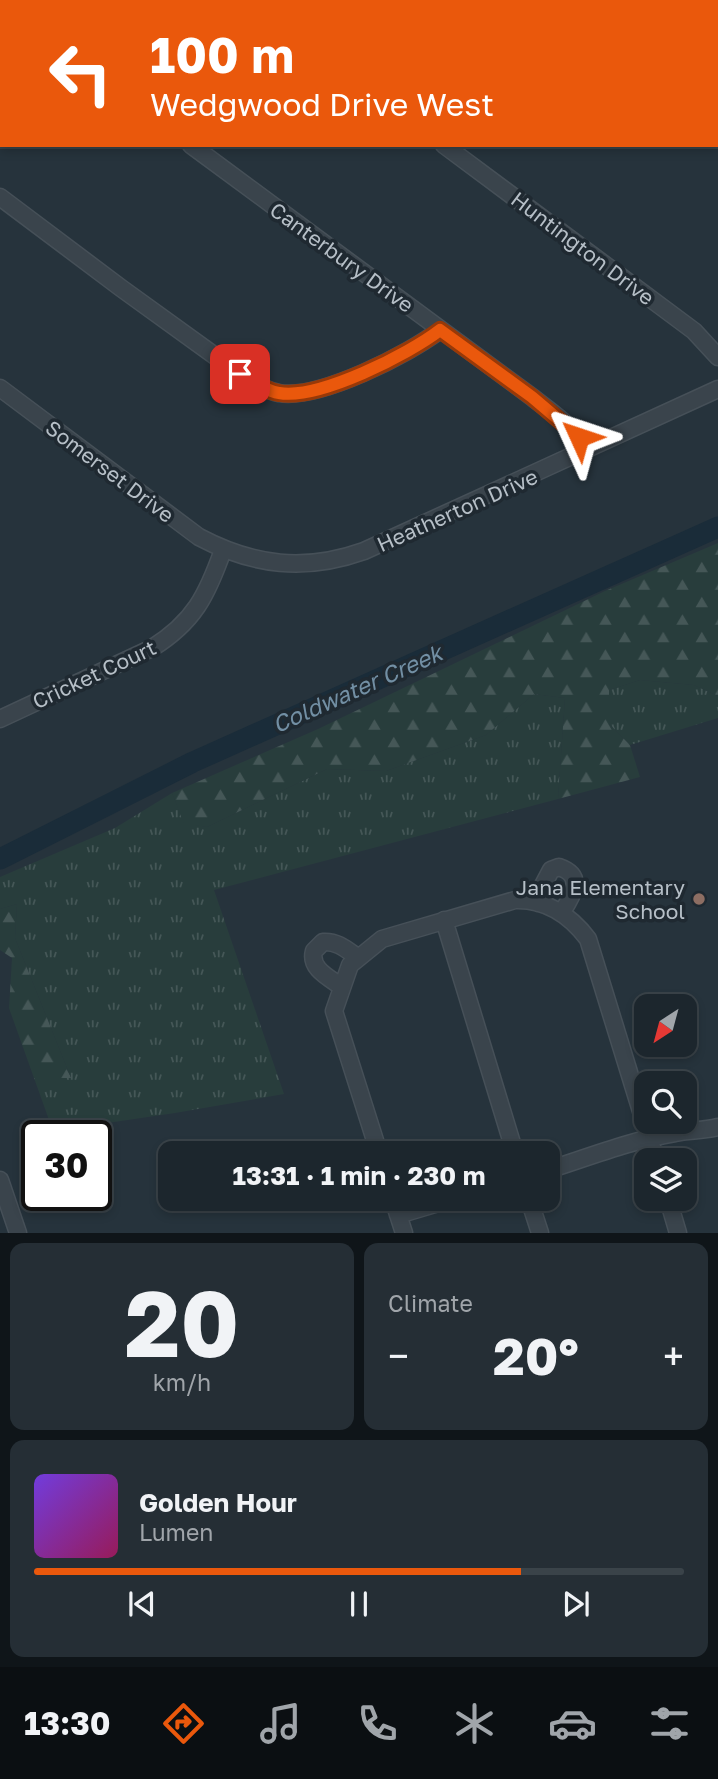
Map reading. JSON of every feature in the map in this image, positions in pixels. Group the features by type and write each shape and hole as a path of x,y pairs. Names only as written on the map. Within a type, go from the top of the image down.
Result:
{"street":[{"name":"Canterbury Drive","path":"194,147 492,366 572,429 586,451"},
{"name":"Huntington Drive","path":"447,147 694,331 718,357"},
{"path":"0,197 110,281 240,374 259,386 278,393 299,394 341,382 400,356 440,330"},
{"name":"Somerset Drive","path":"0,388 189,530 223,550"},
{"name":"Heatherton Drive","path":"223,550 287,565 345,558 718,389"},
{"name":"Cricket Court","path":"0,719 168,638 193,615 204,598 223,550"},
{"path":"538,903 541,889 551,870 559,867 568,870 574,878 575,886 562,912"},
{"path":"375,1141 334,1011 353,961 382,939 515,900 528,900 562,912 576,923 588,939 653,1148"},
{"path":"444,920 511,1141"},
{"path":"342,987 318,970 313,962 314,951 323,942 330,941 342,945 353,961"},
{"path":"560,1166 676,1132 704,1131 718,1127"},
{"path":"0,1180 18,1233"},
{"path":"397,1211 404,1233"},
{"path":"533,1211 540,1233"},
{"path":"672,1211 678,1233"}],"green space":[{"path":"718,543 718,696 694,685 640,680 609,690 609,724 630,745 640,777 558,799 565,698 534,694 486,735 386,771 327,769 207,827 184,824 172,793 318,729 605,591"},
{"path":"640,680 694,685 718,696 718,718 630,745 609,724 609,690"},
{"path":"534,694 565,698 558,799 214,890 284,1094 112,1122 112,1120 49,1120 34,1078 71,1078 15,938 17,904 0,909 0,877 115,828 172,793 184,823 207,827 327,769 386,771 486,735"},
{"path":"17,904 15,938 71,1078 34,1078 9,1008 12,958 0,950 0,909"}],"waterway":[{"name":"Coldwater Creek","path":"0,859 193,762 718,527"}],"place":[{"name":"Jana Elementary School","path":"699,899"}],"route":[{"path":"240,374 259,386 278,393 299,394 319,390 400,356 440,330 492,366 579,437"}]}
